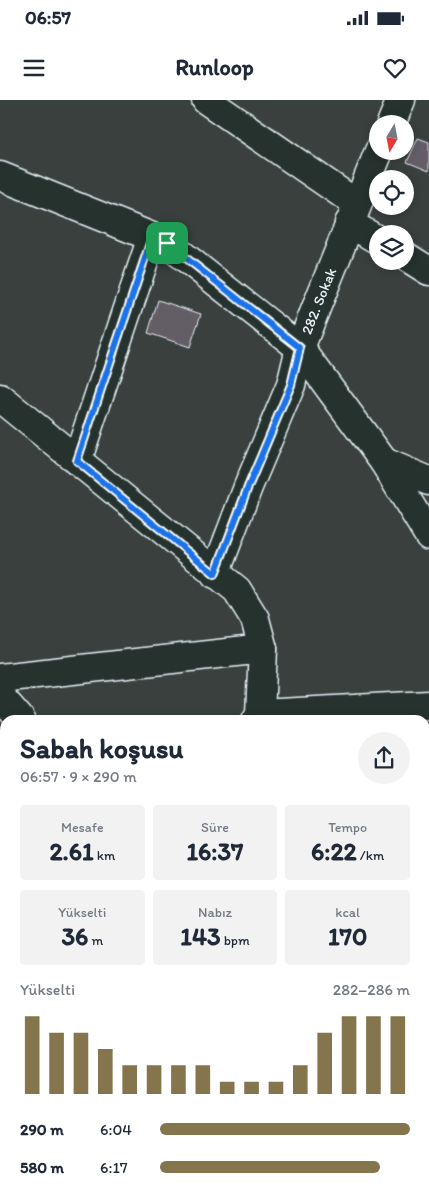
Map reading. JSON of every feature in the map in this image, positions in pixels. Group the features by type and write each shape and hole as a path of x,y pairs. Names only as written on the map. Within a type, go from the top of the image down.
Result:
{"street":[{"path":"206,100 353,213 369,230"},
{"path":"395,115 401,100"},
{"name":"282. Sokak","path":"0,176 167,243 300,348 375,160"},
{"path":"77,461 152,237"},
{"path":"414,262 429,271"},
{"path":"300,348 384,462 429,536"},
{"path":"215,574 248,487 291,385 300,348"},
{"path":"0,398 237,590 255,619 263,649 258,715"},
{"path":"384,462 429,480"},
{"path":"0,678 263,649"},
{"path":"0,696 17,715"},
{"path":"286,715 429,705"}],"building":[{"path":"418,138 429,142 429,171 407,162 408,160 414,160 414,147"},
{"path":"158,300 201,314 190,347 148,333"}],"route":[{"path":"152,237 167,243 300,348 291,385 248,487 215,574 77,461 152,237"}]}
